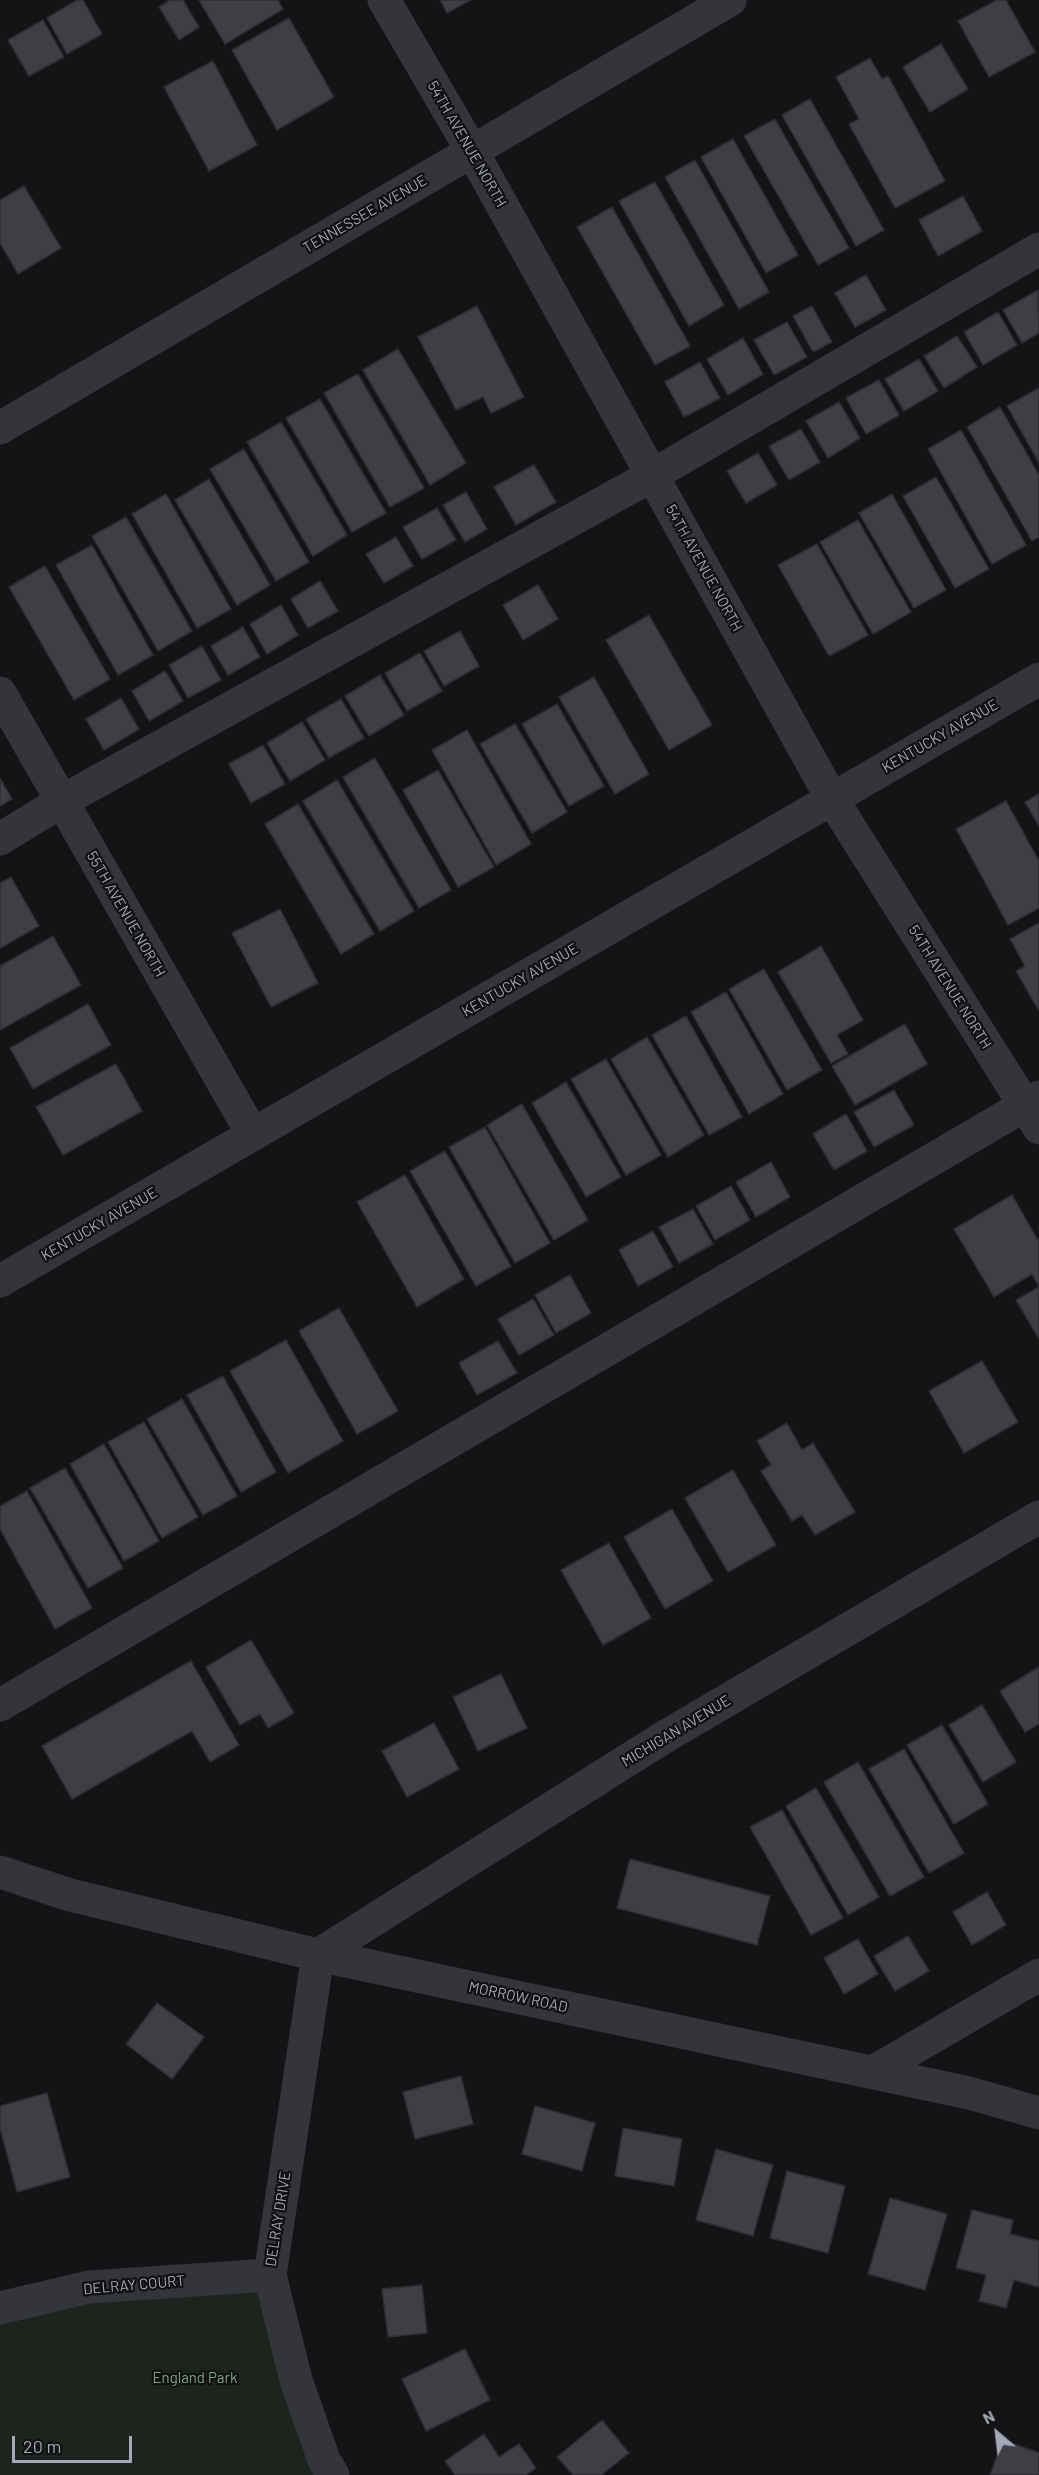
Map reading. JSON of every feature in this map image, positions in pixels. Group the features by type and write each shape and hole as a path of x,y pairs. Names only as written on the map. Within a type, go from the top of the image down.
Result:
{"street":[{"name":"54TH AVENUE NORTH","path":"384,0 472,151 832,799 1034,1110"},
{"name":"TENNESSEE AVENUE","path":"0,428 730,0"},
{"path":"0,839 62,801 653,475 1039,249"},
{"name":"KENTUCKY AVENUE","path":"0,1281 1039,679"},
{"name":"55TH AVENUE NORTH","path":"0,693 253,1135"},
{"path":"0,1705 1034,1110"},
{"name":"MICHIGAN AVENUE","path":"318,1955 666,1736 1039,1517"},
{"name":"MORROW ROAD","path":"0,1872 70,1895 318,1955 969,2092 1039,2113"},
{"name":"DELRAY DRIVE","path":"318,1955 270,2275 296,2380 324,2460 333,2475"},
{"path":"873,2072 1039,1975"},
{"name":"DELRAY COURT","path":"0,2308 89,2287 270,2275"}],"green space":[{"name":"England Park","path":"270,2275 333,2475 0,2475 0,2308"}],"building":[{"path":"77,0 83,0 102,34 67,54 47,18"},
{"path":"170,0 183,0 199,27 179,40 159,7"},
{"path":"199,0 278,0 283,9 225,44"},
{"path":"440,0 471,0 447,13"},
{"path":"997,0 1006,0 1035,52 989,77 958,21"},
{"path":"289,18 334,97 277,130 232,50"},
{"path":"43,20 64,57 29,76 8,40"},
{"path":"941,44 968,89 930,112 903,67"},
{"path":"870,58 882,79 888,76 945,181 895,208 849,124 859,119 836,77"},
{"path":"213,61 257,145 209,171 164,87"},
{"path":"810,99 884,230 856,246 782,115"},
{"path":"775,119 849,248 818,265 744,136"},
{"path":"733,139 798,255 766,273 701,157"},
{"path":"695,160 769,292 739,309 665,177"},
{"path":"655,182 724,305 689,326 619,201"},
{"path":"24,186 61,248 18,274 0,243 0,200"},
{"path":"963,196 982,231 938,256 919,220"},
{"path":"612,207 690,346 655,365 577,227"},
{"path":"866,275 886,310 855,327 835,293"},
{"path":"1038,290 1039,333 1022,343 1003,310"},
{"path":"477,306 524,397 491,413 483,397 456,410 418,337"},
{"path":"812,306 832,342 813,352 793,316"},
{"path":"998,312 1017,345 983,365 964,332"},
{"path":"787,322 807,357 774,375 754,340"},
{"path":"957,336 977,367 944,388 924,356"},
{"path":"743,338 763,374 728,395 707,359"},
{"path":"398,349 466,463 430,485 363,370"},
{"path":"919,359 938,391 904,411 885,379"},
{"path":"700,362 720,398 684,417 665,382"},
{"path":"358,374 424,488 390,507 324,393"},
{"path":"879,380 899,415 866,434 846,398"},
{"path":"1039,388 1039,463 1007,406"},
{"path":"320,399 386,513 352,532 286,418"},
{"path":"839,402 860,438 828,458 806,421"},
{"path":"1000,407 1039,475 1039,537 1032,541 967,427"},
{"path":"281,422 347,535 313,556 247,442"},
{"path":"801,429 820,462 789,480 769,446"},
{"path":"961,430 1026,545 992,564 928,449"},
{"path":"244,449 309,562 276,581 210,469"},
{"path":"758,453 777,485 746,503 727,471"},
{"path":"534,465 556,502 516,525 494,487"},
{"path":"936,477 989,569 955,588 903,496"},
{"path":"209,479 270,585 237,605 175,500"},
{"path":"466,492 487,529 465,542 443,505"},
{"path":"166,494 231,609 197,628 132,514"},
{"path":"892,494 946,590 914,608 859,513"},
{"path":"437,508 456,540 422,559 403,527"},
{"path":"126,517 192,631 158,651 92,536"},
{"path":"858,520 911,612 873,634 820,542"},
{"path":"396,537 413,566 384,583 366,554"},
{"path":"817,544 868,635 829,656 778,565"},
{"path":"92,545 153,655 118,675 56,565"},
{"path":"45,566 110,679 74,700 9,587"},
{"path":"320,581 338,611 308,628 291,599"},
{"path":"538,585 558,619 523,640 503,605"},
{"path":"281,605 298,635 267,654 250,624"},
{"path":"649,615 712,725 669,750 606,640"},
{"path":"243,627 260,657 228,675 211,646"},
{"path":"460,631 479,666 444,686 424,651"},
{"path":"202,646 221,680 188,698 169,665"},
{"path":"420,653 442,691 407,711 385,673"},
{"path":"165,671 183,701 149,721 132,691"},
{"path":"380,675 404,715 369,736 345,696"},
{"path":"594,677 649,774 615,794 559,697"},
{"path":"121,698 139,729 104,750 86,719"},
{"path":"341,699 364,738 329,758 306,719"},
{"path":"557,704 604,786 569,806 522,724"},
{"path":"302,722 325,760 290,781 267,743"},
{"path":"515,724 567,812 532,833 480,744"},
{"path":"467,730 531,844 496,865 432,750"},
{"path":"263,745 285,784 251,803 229,764"},
{"path":"375,758 451,890 419,908 343,777"},
{"path":"438,770 494,867 458,887 403,790"},
{"path":"0,778 12,799 0,806"},
{"path":"337,780 414,911 380,931 303,801"},
{"path":"1039,794 1039,826 1025,802"},
{"path":"1006,801 1039,861 1039,908 1008,925 956,829"},
{"path":"298,804 374,934 341,954 265,824"},
{"path":"11,877 39,926 0,948 0,883"},
{"path":"280,909 318,983 271,1007 232,933"},
{"path":"1039,923 1039,1011 1016,971 1025,966 1010,939"},
{"path":"53,936 81,985 0,1030 0,966"},
{"path":"821,946 863,1020 837,1035 848,1054 831,1063 778,972"},
{"path":"764,969 822,1070 787,1090 729,989"},
{"path":"726,992 783,1094 749,1114 691,1012"},
{"path":"88,1004 111,1045 33,1089 10,1048"},
{"path":"686,1016 742,1117 709,1135 652,1035"},
{"path":"905,1024 927,1064 855,1105 832,1066"},
{"path":"647,1037 704,1135 668,1157 611,1059"},
{"path":"606,1059 661,1155 626,1175 571,1079"},
{"path":"116,1064 142,1111 63,1155 36,1107"},
{"path":"566,1082 621,1177 586,1197 532,1103"},
{"path":"894,1090 914,1125 874,1147 854,1112"},
{"path":"522,1104 588,1220 554,1240 487,1125"},
{"path":"846,1114 867,1151 834,1170 813,1134"},
{"path":"485,1127 550,1243 515,1263 449,1147"},
{"path":"445,1151 511,1266 476,1286 410,1171"},
{"path":"771,1162 790,1197 756,1217 736,1182"},
{"path":"405,1175 464,1279 417,1307 357,1202"},
{"path":"731,1186 750,1220 715,1240 696,1206"},
{"path":"1012,1195 1039,1242 1039,1287 1032,1274 994,1297 954,1229"},
{"path":"693,1209 713,1244 679,1263 659,1227"},
{"path":"653,1231 673,1267 638,1286 619,1250"},
{"path":"570,1275 591,1313 556,1333 535,1295"},
{"path":"1039,1287 1039,1339 1016,1300"},
{"path":"533,1299 554,1335 519,1355 498,1319"},
{"path":"339,1308 398,1411 357,1434 299,1331"},
{"path":"286,1340 343,1441 288,1473 230,1371"},
{"path":"498,1341 517,1373 477,1395 459,1363"},
{"path":"982,1361 1018,1422 964,1453 929,1391"},
{"path":"223,1376 276,1472 241,1492 187,1395"},
{"path":"182,1399 237,1496 203,1515 147,1419"},
{"path":"144,1422 198,1517 162,1538 108,1442"},
{"path":"787,1423 802,1450 813,1443 855,1512 815,1535 802,1515 792,1521 761,1471 771,1465 757,1441"},
{"path":"104,1444 159,1541 124,1561 70,1464"},
{"path":"65,1468 123,1568 88,1588 30,1488"},
{"path":"733,1470 776,1545 728,1572 685,1498"},
{"path":"27,1491 92,1608 55,1629 0,1529 0,1506"},
{"path":"672,1509 713,1581 665,1609 624,1537"},
{"path":"609,1543 651,1618 603,1645 561,1570"},
{"path":"251,1640 294,1713 268,1728 260,1714 240,1725 206,1667"},
{"path":"191,1661 239,1745 210,1762 192,1731 72,1799 42,1746"},
{"path":"1039,1667 1039,1724 1025,1732 1000,1691"},
{"path":"501,1674 527,1728 478,1751 453,1697"},
{"path":"982,1705 1016,1762 983,1782 949,1725"},
{"path":"434,1723 459,1769 407,1797 382,1751"},
{"path":"942,1725 988,1804 954,1824 907,1745"},
{"path":"904,1749 964,1853 929,1873 869,1769"},
{"path":"858,1762 924,1877 890,1896 824,1782"},
{"path":"816,1788 879,1897 848,1915 786,1806"},
{"path":"782,1810 843,1918 811,1935 750,1827"},
{"path":"630,1859 770,1896 757,1945 617,1908"},
{"path":"987,1892 1006,1925 972,1945 953,1912"},
{"path":"908,1936 929,1971 895,1991 874,1956"},
{"path":"858,1939 878,1974 844,1994 824,1958"},
{"path":"157,2003 204,2037 172,2079 126,2044"},
{"path":"461,2076 473,2124 415,2139 403,2092"},
{"path":"47,2093 70,2177 17,2192 0,2128 0,2106"},
{"path":"535,2106 595,2123 582,2171 522,2154"},
{"path":"623,2128 682,2139 674,2186 615,2176"},
{"path":"716,2149 773,2165 753,2236 696,2220"},
{"path":"787,2171 845,2186 828,2253 770,2238"},
{"path":"890,2198 947,2214 925,2290 868,2274"},
{"path":"972,2210 1013,2220 1010,2234 1039,2241 1039,2287 1014,2280 1006,2308 979,2301 986,2275 956,2268"},
{"path":"422,2285 427,2333 388,2337 382,2289"},
{"path":"465,2349 490,2400 426,2431 402,2379"},
{"path":"602,2420 629,2453 601,2475 573,2475 557,2457"},
{"path":"484,2434 499,2457 519,2444 536,2468 526,2475 455,2475 445,2461"},
{"path":"1003,2440 1039,2453 1039,2475 990,2475"}]}
